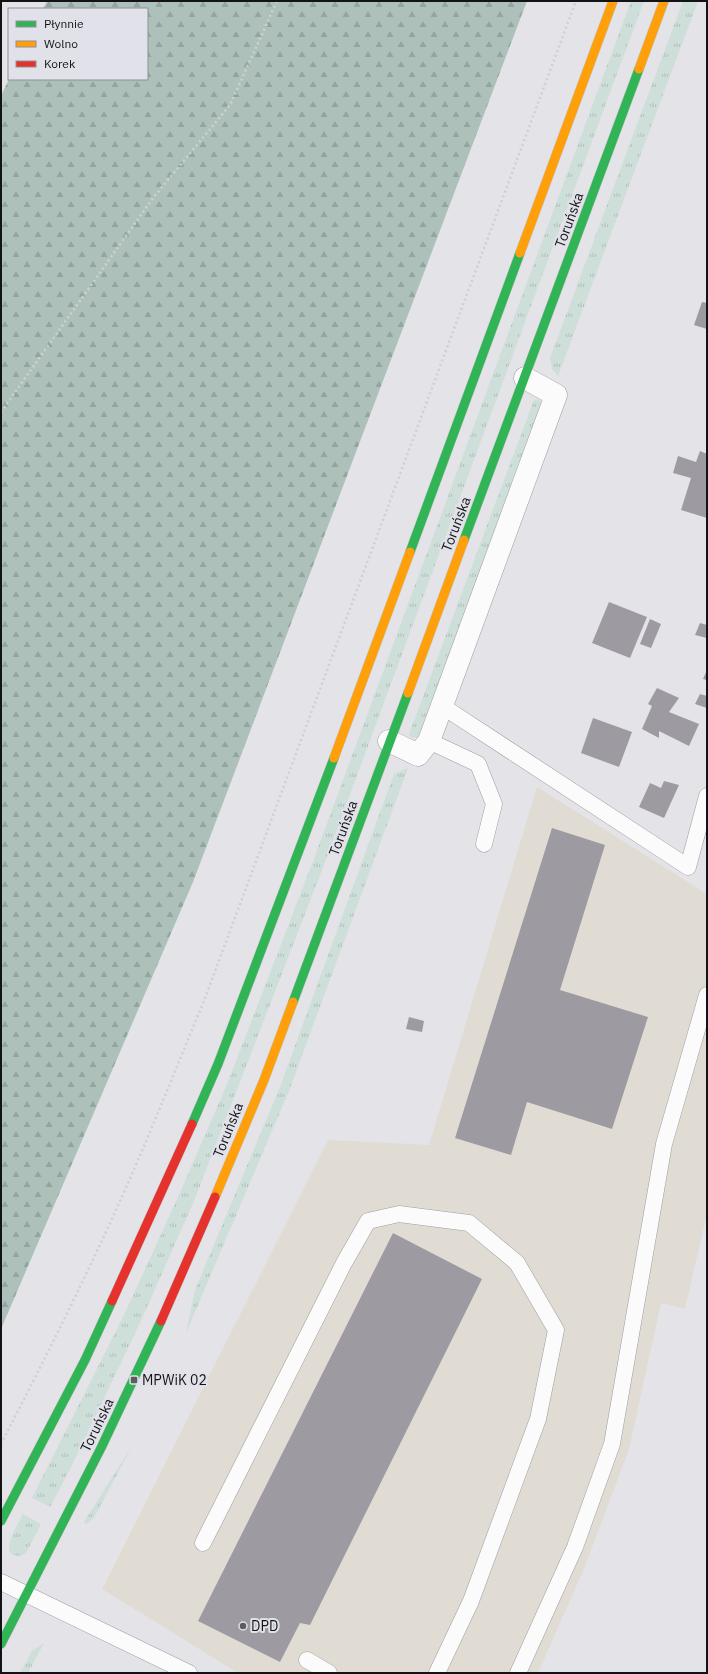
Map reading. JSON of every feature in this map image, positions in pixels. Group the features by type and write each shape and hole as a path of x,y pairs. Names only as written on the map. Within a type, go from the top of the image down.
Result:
{"main road":[{"path":"1,1521 85,1360 157,1206 218,1064 288,880 613,1"},
{"name":"Toruńska","path":"1,1644 64,1523 134,1380 203,1227 264,1080 388,741 525,378 664,1"}],"street":[{"path":"388,741 418,755 430,741 556,395 525,378"}],"lane":[{"path":"442,706 688,867 707,796"},
{"path":"430,741 478,764 494,804 484,844"},
{"path":"518,1673 574,1547 612,1444 664,1144 707,995"},
{"path":"203,1543 340,1270 368,1221 399,1214 469,1223 517,1263 556,1330 538,1420 471,1601 437,1673"},
{"path":"1,1582 189,1673"},
{"path":"307,1660 329,1673"}],"path":[{"path":"1,412 153,198 230,105 276,1"},
{"path":"1,1444 42,1366 104,1236 163,1101 204,1001 576,1"}],"shaded area":[{"path":"537,787 707,894 707,1214 685,1309 661,1303 629,1449 583,1571 538,1673 238,1673 102,1589 328,1140 429,1145"}],"green space":[{"path":"47,1 527,1 193,882 1,1329 1,96 9,80 148,80 148,8 44,8"},
{"path":"631,1 644,1 322,870 194,1201 140,1323 70,1469 50,1507 32,1498 124,1315 179,1195 228,1082 312,864"},
{"path":"683,1 698,1 558,376 552,369 550,358"},
{"path":"538,399 542,403 418,737 411,738 409,734 534,400"},
{"path":"408,768 289,1091 186,1333 195,1290 280,1087 394,774"},
{"path":"132,1446 94,1518 86,1524 84,1522"},
{"path":"23,1514 41,1524 26,1553 16,1556 10,1552 9,1548 12,1536"},
{"path":"44,1643 28,1673 20,1673 32,1651"}],"building":[{"path":"702,302 707,303 707,329 694,325"},
{"path":"700,451 707,454 707,518 681,510 691,478 673,473 678,456 696,462"},
{"path":"609,602 647,617 630,658 592,643"},
{"path":"650,619 661,624 651,648 640,644"},
{"path":"700,623 707,625 707,638 695,635"},
{"path":"707,670 707,680 703,679"},
{"path":"657,688 679,698 669,712 699,724 689,746 659,731 659,738 642,729 652,706 648,704"},
{"path":"700,694 707,696 707,708 695,704"},
{"path":"593,718 632,732 619,767 581,753"},
{"path":"664,781 679,785 664,818 639,807 650,783 661,788"},
{"path":"552,828 605,845 560,990 648,1017 612,1129 527,1102 511,1155 455,1138"},
{"path":"409,1017 424,1021 422,1032 406,1029"},
{"path":"393,1233 482,1279 310,1625 300,1623 280,1662 198,1621"}],"traffic: fast":[{"path":"464,540 639,69"},
{"path":"410,552 520,253"},
{"path":"293,1002 408,693"},
{"path":"192,1124 218,1064 334,758"},
{"path":"1,1521 85,1360 112,1301"},
{"path":"1,1644 101,1448 161,1321"}],"traffic: slow":[{"path":"520,253 613,1"},
{"path":"639,69 664,1"},
{"path":"408,693 464,540"},
{"path":"334,758 410,552"},
{"path":"215,1197 264,1080 293,1002"}],"traffic: jam":[{"path":"112,1301 192,1124"},
{"path":"161,1321 215,1197"}],"place":[{"name":"MPWiK 02","path":"134,1380"},
{"name":"DPD","path":"243,1626"}]}
